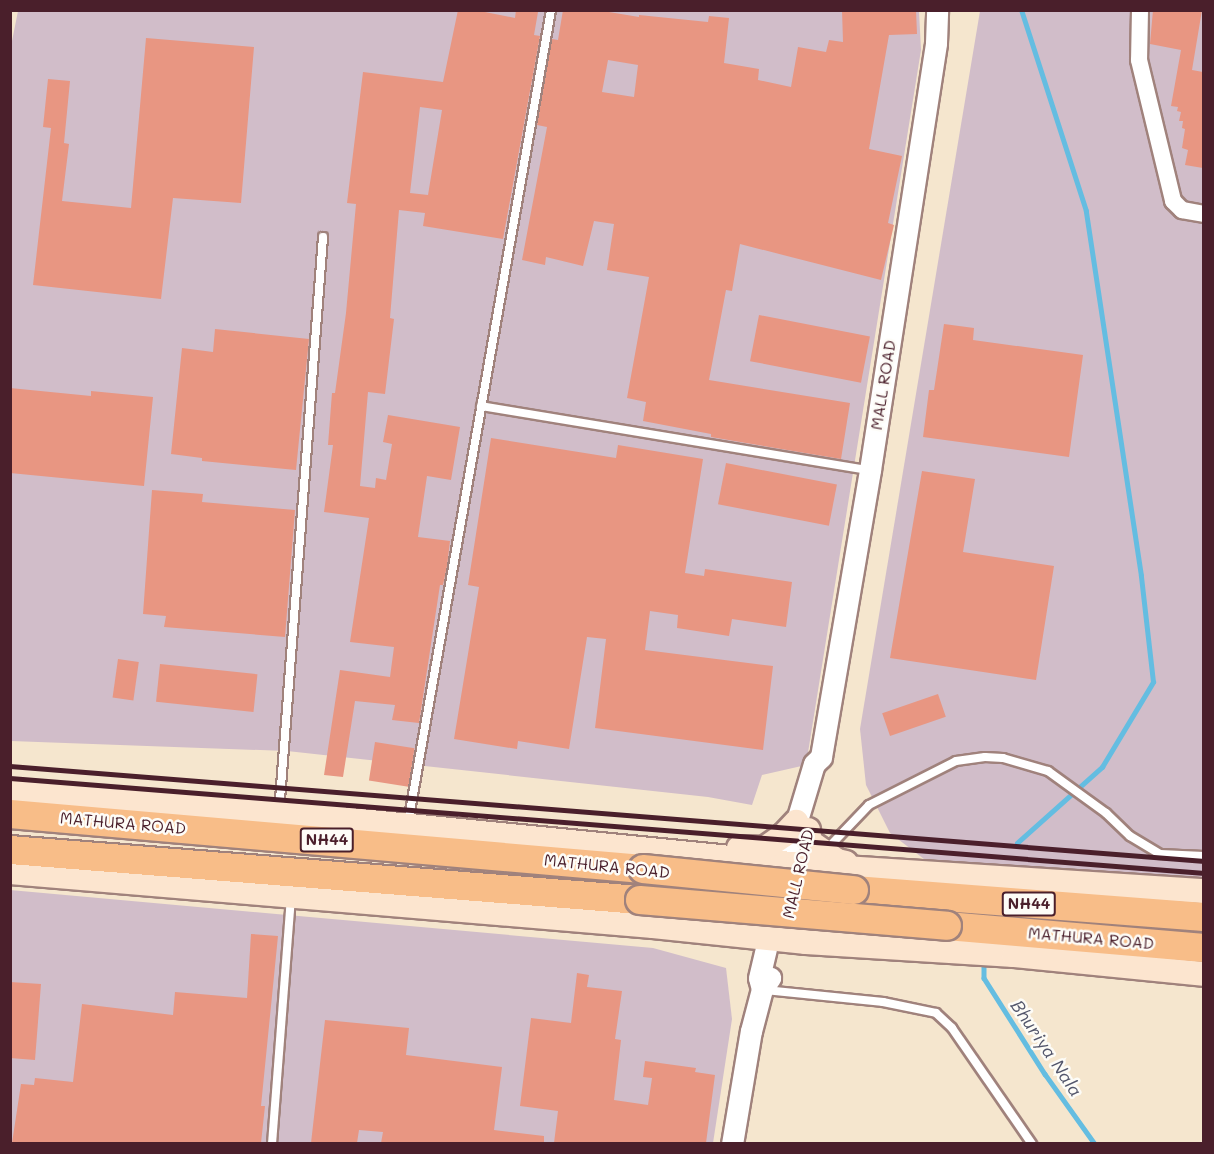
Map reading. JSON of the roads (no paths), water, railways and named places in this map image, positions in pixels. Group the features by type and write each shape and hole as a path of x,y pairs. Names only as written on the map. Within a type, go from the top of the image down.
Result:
{"highway":[{"name":"MATHURA ROAD","path":"10,814 417,847 854,890 1203,917"},
{"name":"MATHURA ROAD","path":"10,850 1203,948"}],"main road":[{"path":"10,792 279,813 790,864 1203,891"},
{"path":"537,839 584,834 764,849 802,826 810,842 837,861 866,869"},
{"path":"653,926 674,919 685,910 690,894 690,882 681,867 655,851"},
{"path":"850,945 832,935 823,924 820,906 825,894 836,879 848,873 866,869"},
{"path":"10,872 653,926 773,942"},
{"path":"422,906 540,928 1003,954 1203,974"}],"street":[{"name":"MALL ROAD","path":"732,1143 751,1031 762,989 769,980 773,942 790,864 802,826 814,764 820,758 870,470 936,43 937,10"},
{"path":"1140,10 1139,60 1173,201 1182,210 1203,214"}],"lane":[{"path":"407,826 551,10"},
{"path":"279,813 299,527 323,237"},
{"path":"481,406 870,470"},
{"path":"824,852 869,805 956,760 985,757 1003,758 1048,771 1106,813 1130,836 1160,854 1203,856"},
{"path":"272,1143 292,895"},
{"path":"762,989 883,1002 936,1013 952,1028 1032,1143"}],"waterway":[{"path":"1017,843 1102,767 1153,682 1141,576 1086,211 1021,10"},
{"name":"Bhuriya Nala","path":"984,964 984,978 1045,1074 1095,1144"}],"railway":[{"path":"10,766 1204,861"},
{"path":"10,778 1204,873"}]}
